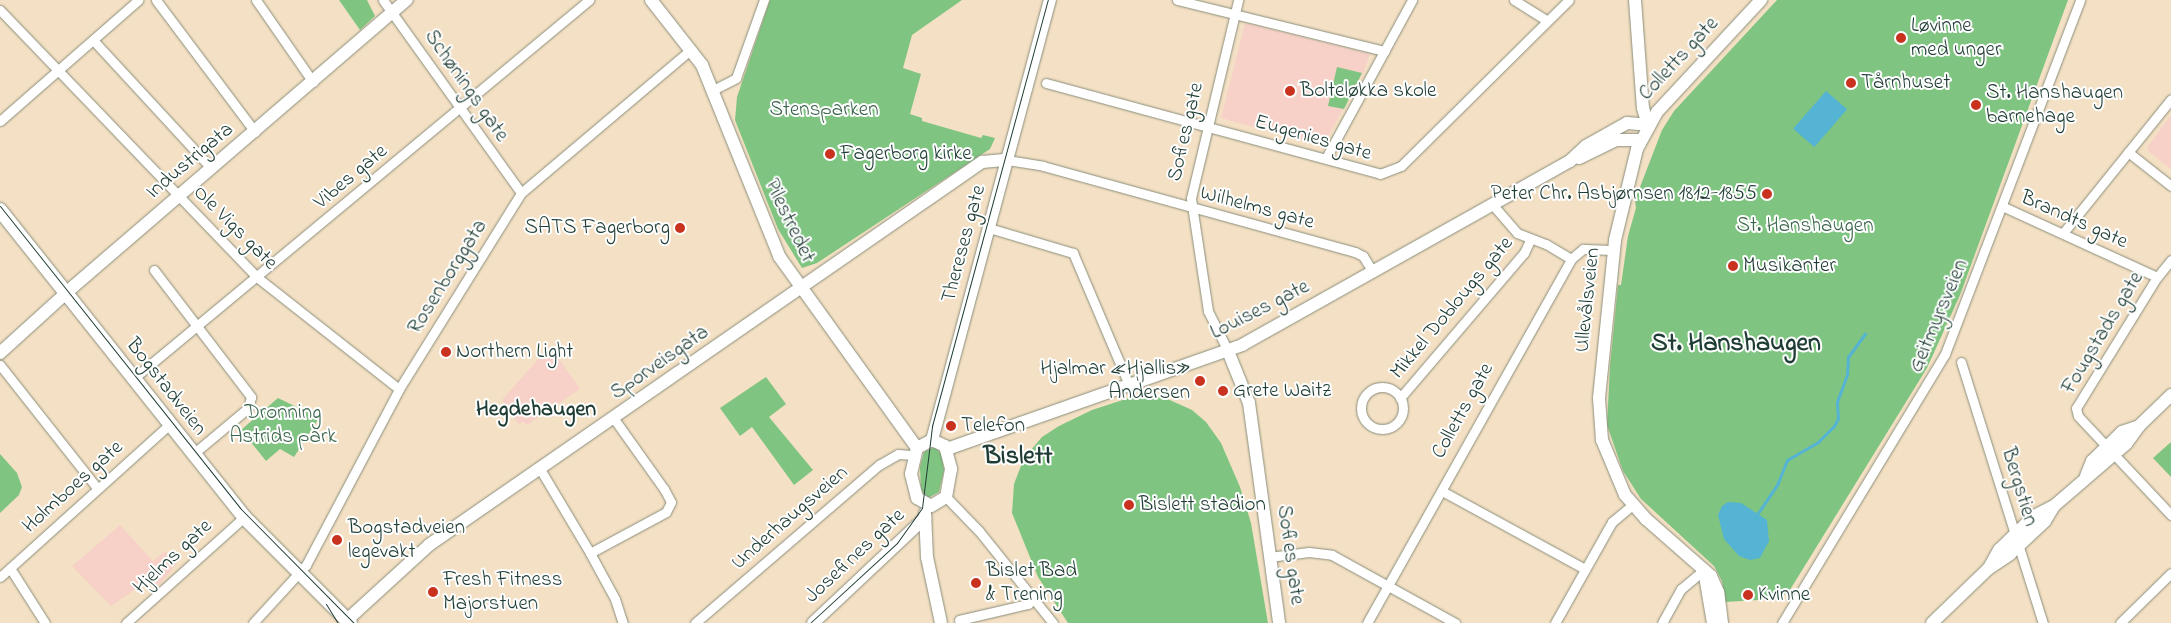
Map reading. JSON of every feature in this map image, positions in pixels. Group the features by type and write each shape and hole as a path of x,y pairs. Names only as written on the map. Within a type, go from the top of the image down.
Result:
{"main road":[{"name":"Bogstadveien","path":"0,210 244,517 348,622"}],"street":[{"path":"0,121 138,0"},
{"path":"156,0 255,132"},
{"path":"256,0 313,82"},
{"name":"Schønings gate","path":"383,0 521,193"},
{"name":"Industrigata","path":"0,353 211,168 393,14 407,0"},
{"name":"Vibes gate","path":"134,378 258,278 589,0"},
{"name":"Pilestredet","path":"651,0 702,65 711,92 770,238 916,451"},
{"path":"711,92 736,78 764,0"},
{"name":"Thereses gate","path":"932,440 1050,0"},
{"path":"1177,0 1384,50"},
{"name":"Sofies gate","path":"1238,0 1192,190 1192,208 1208,311 1228,351 1249,403 1279,623"},
{"path":"1326,158 1412,0"},
{"path":"1514,0 1547,21"},
{"name":"Eugenies gate","path":"1046,83 1326,158 1376,174 1396,170 1568,0"},
{"path":"1635,0 1643,108 1648,124"},
{"name":"Colletts gate","path":"1648,124 1761,0"},
{"name":"Geitmyrsveien","path":"1782,623 1936,374 2004,207 2080,0"},
{"name":"Ole Vigs gate","path":"0,10 258,278 399,388"},
{"path":"93,40 211,168"},
{"name":"Rosenborggata","path":"253,623 299,574 399,388 521,193 690,50"},
{"path":"2063,233 2171,99"},
{"name":"Louises gate","path":"1570,160 1586,146 1627,123 1648,124"},
{"name":"Ullevålsveien","path":"1648,124 1640,140 1624,190 1614,250 1598,419 1614,473 1632,505 1704,570 1715,584 1722,623"},
{"name":"Louises gate","path":"947,449 1228,351 1256,339 1570,160 1616,140 1640,140"},
{"path":"2128,152 2171,186"},
{"name":"Wilhelms gate","path":"1007,160 1355,252 1363,256 1374,272"},
{"name":"Sporveisgata","path":"348,622 429,544 614,419 982,162 1007,160"},
{"name":"Mikkel Doblougs gate","path":"1492,204 1507,224 1530,240 1546,244 1571,259"},
{"name":"Brandts gate","path":"2004,207 2157,277"},
{"path":"989,228 1073,253 1129,385"},
{"name":"Mikkel Doblougs gate","path":"1400,398 1390,389 1372,390 1361,406 1366,422 1380,429 1396,424 1402,414 1400,398 1524,253 1530,240"},
{"path":"1571,259 1583,249 1614,250"},
{"name":"Colletts gate","path":"1367,623 1571,259"},
{"name":"Fougstads gate","path":"2171,260 2157,277 2077,403 2078,416 2171,515"},
{"path":"154,270 250,392 252,402 248,408 193,454"},
{"name":"Bergstien","path":"1961,362 2043,623"},
{"path":"0,365 97,488"},
{"path":"1932,623 1988,569 1999,550 2019,544 2037,513 2054,506 2110,451 2122,432 2139,426 2171,395"},
{"path":"590,554 670,508 670,502 664,489 614,419"},
{"name":"Holmboes gate","path":"0,577 170,424"},
{"path":"941,623 927,557 925,512 914,490 916,451 932,440 942,443 947,449 951,469 946,497 979,531 1053,623"},
{"name":"Underhaugsveien","path":"695,623 879,465 892,456 916,451"},
{"path":"540,469 615,599 623,623"},
{"path":"1442,491 1584,569"},
{"name":"Josefines gate","path":"813,623 925,512 946,497"},
{"path":"1555,623 1584,569 1615,518 1632,505"},
{"name":"Hjelms gate","path":"126,623 244,517"},
{"path":"1269,557 1309,552 1332,555 1455,623"},
{"path":"10,568 45,623"},
{"path":"1662,623 1681,589 1704,570 1713,623"},
{"path":"2120,623 2171,574"},
{"path":"958,620 1028,604 1034,599"}],"shaded area":[{"name":"Bolteløkka skole","path":"1245,23 1370,54 1364,71 1323,146 1221,118"},
{"path":"2171,115 2171,169 2148,151 2148,146"},
{"path":"550,346 580,389 527,425 524,422 518,424 502,400"},
{"path":"120,525 153,561 165,551 177,564 157,587 149,580 111,606 72,566"}],"green space":[{"path":"339,0 367,0 375,16 360,30"},
{"name":"Stensparken","path":"770,0 962,0 912,35 903,68 921,74 910,114 922,118 922,121 981,138 983,135 995,138 990,149 817,263 802,268 778,229 735,120 737,97"},
{"name":"St. Hanshaugen","path":"1777,0 2068,0 1960,295 1927,368 1788,593 1774,599 1725,602 1722,581 1714,566 1641,499 1623,471 1607,425 1610,366 1618,285 1621,285 1628,236 1636,208 1635,200 1662,130 1674,111"},
{"path":"1337,67 1362,73 1344,109 1328,106"},
{"path":"766,377 786,404 769,417 813,470 794,485 752,427 740,436 720,408"},
{"name":"Bislett stadion","path":"1135,396 1163,397 1192,410 1206,422 1221,443 1240,487 1251,523 1268,623 1068,623 1038,577 1012,513 1014,484 1024,458 1042,437 1059,426 1092,410"},
{"name":"Dronning Astrids park","path":"278,398 319,418 294,457 280,449 266,461 241,430"},
{"path":"2171,442 2171,477 2153,458"},
{"path":"935,447 942,455 944,470 939,492 928,498 921,490 920,467 924,452"},
{"path":"0,454 17,473 22,487 19,495 0,513"}],"water":[{"path":"1826,91 1847,109 1814,147 1793,129"},
{"path":"1728,502 1741,503 1767,520 1769,541 1760,558 1750,560 1739,556 1724,539 1718,515 1722,506"}],"waterway":[{"path":"1758,513 1777,485 1787,460 1818,442 1834,426 1838,418 1837,402 1847,375 1848,357 1865,334"}],"tram line":[{"path":"810,623 897,543 922,508 932,426 1048,0"},
{"path":"0,206 240,508 354,623"},
{"path":"326,604 338,623"}],"place":[{"name":"Løvinne med unger","path":"1901,38"},
{"name":"Tårnhuset","path":"1851,83"},
{"name":"Bolteløkka skole","path":"1290,91"},
{"name":"St. Hanshaugen barnehage","path":"1976,105"},
{"name":"Fagerborg kirke","path":"830,154"},
{"name":"Peter Chr. Asbjørnsen 1812-1855","path":"1767,194"},
{"name":"SATS Fagerborg","path":"680,228"},
{"name":"Musikanter","path":"1733,266"},
{"name":"Northern Light","path":"446,352"},
{"name":"Hjalmar «Hjallis» Andersen","path":"1200,381"},
{"name":"Grete Waitz","path":"1223,391"},
{"name":"Telefon","path":"951,426"},
{"name":"Bislett stadion","path":"1129,505"},
{"name":"Bogstadveien legevakt","path":"337,540"},
{"name":"Bislet Bad & Trening","path":"976,583"},
{"name":"Fresh Fitness Majorstuen","path":"433,592"},
{"name":"Kvinne","path":"1748,595"}],"district":[{"name":"St. Hanshaugen","path":"1736,345"},
{"name":"Hegdehaugen","path":"536,411"},
{"name":"Bislett","path":"1018,458"}]}
